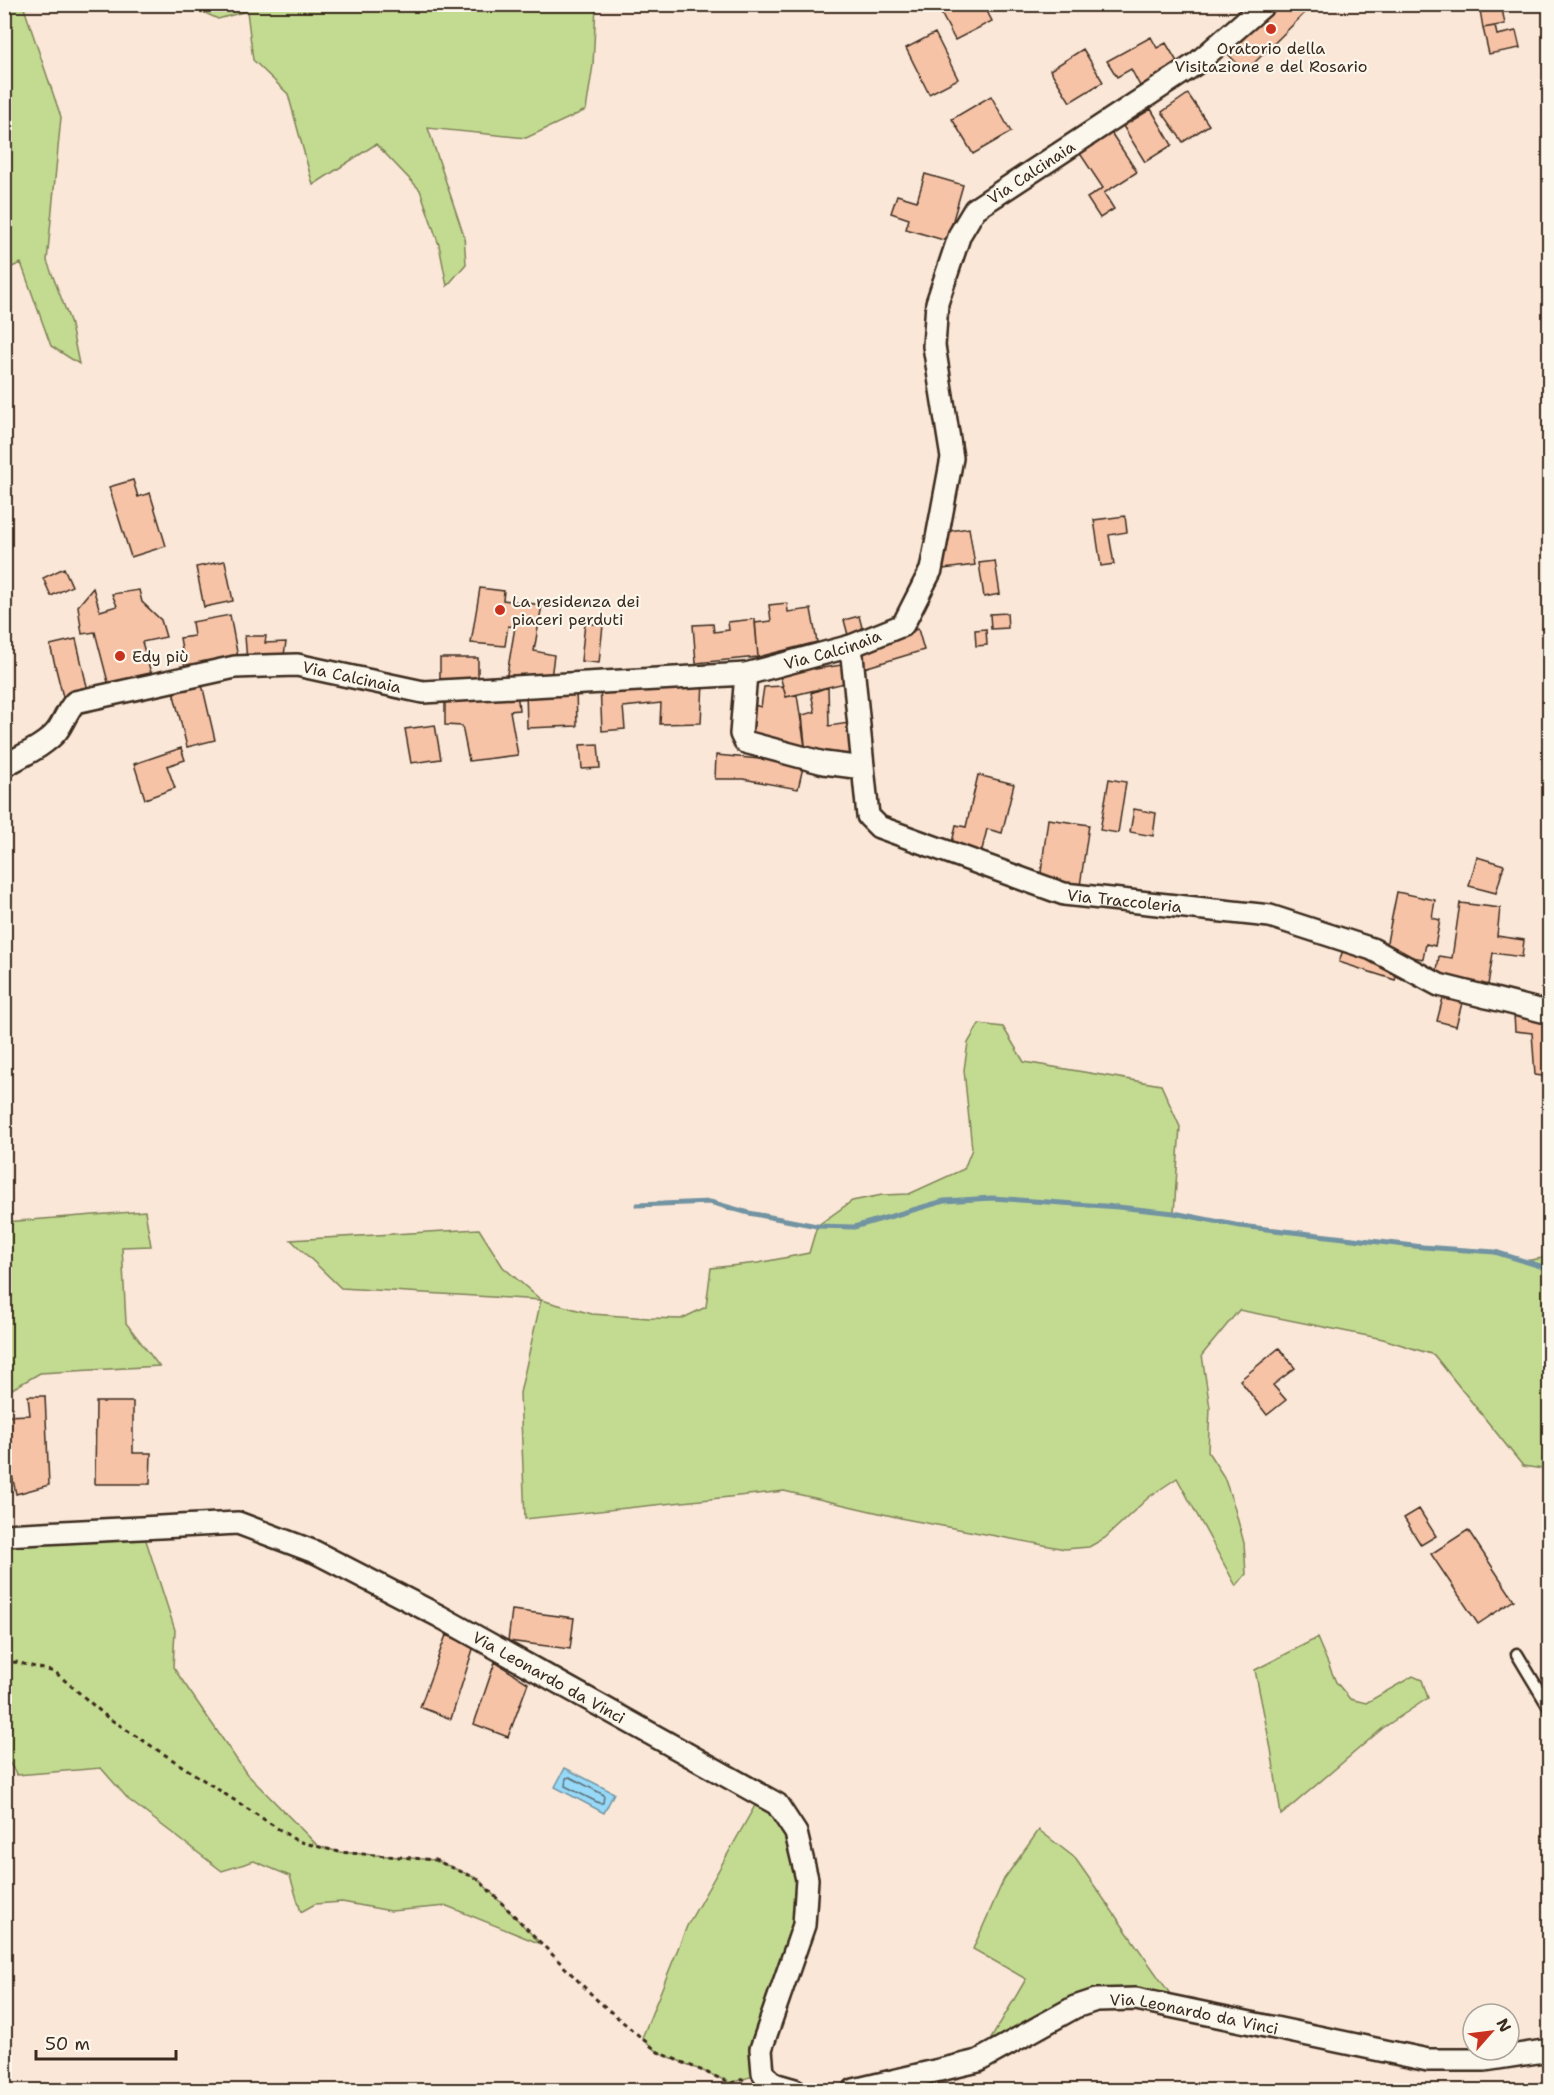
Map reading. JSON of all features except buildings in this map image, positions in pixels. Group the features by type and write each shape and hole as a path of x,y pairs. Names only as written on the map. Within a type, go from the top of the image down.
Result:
{"street":[{"name":"Via Calcinaia","path":"4,766 44,742 58,730 64,715 75,702 235,667 297,665 423,692 746,674 851,646 903,625 931,570 952,458 934,346 937,303 960,234 975,209 1197,63 1265,4"},
{"name":"Via Traccoleria","path":"851,646 868,816 879,827 1064,894 1270,916 1372,949 1438,985 1550,1013"},
{"path":"746,674 741,734 745,742 824,763 864,768"},
{"name":"Via Leonardo da Vinci","path":"4,1535 238,1523 315,1552 418,1605 777,1804 796,1833 807,1879 804,1924 761,2049 763,2073"},
{"name":"Via Leonardo da Vinci","path":"854,2091 978,2061 1038,2030 1075,2007 1096,2000 1136,1999 1428,2060 1485,2060 1550,2050"},
{"path":"763,2073 774,2084 795,2091"}],"lane":[{"path":"1517,1654 1550,1709"}],"path":[{"path":"4,1663 16,1662 55,1672 106,1717 297,1841 339,1852 435,1860 478,1879 597,2000 658,2052 731,2083 763,2073"},
{"path":"727,2091 731,2083"}],"green space":[{"path":"4,5 60,5 24,8 61,117 47,261 70,321 79,364 51,346 21,263 5,270"},
{"path":"188,5 596,5 593,65 586,110 526,138 428,128 464,236 466,264 447,286 439,245 420,190 376,144 313,185 288,94 253,60 247,11 218,19"},
{"path":"979,1024 1003,1027 1024,1062 1161,1085 1180,1127 1174,1213 1240,1226 1423,1247 1495,1252 1525,1261 1549,1257 1549,1470 1523,1466 1434,1355 1383,1339 1239,1310 1202,1355 1210,1408 1208,1452 1224,1477 1244,1543 1246,1574 1236,1586 1177,1478 1149,1497 1105,1538 1089,1547 1065,1549 905,1519 784,1491 525,1519 520,1393 541,1300 592,1314 681,1319 706,1307 711,1268 758,1263 809,1253 817,1226 852,1201 882,1195 909,1194 964,1169 972,1149 964,1070 968,1043"},
{"path":"145,1211 151,1246 122,1247 126,1323 159,1366 40,1373 5,1393 5,1222"},
{"path":"479,1229 503,1267 541,1300 341,1288 291,1240"},
{"path":"142,1528 175,1630 173,1667 246,1773 318,1846 339,1852 435,1860 478,1879 541,1944 447,1906 391,1911 342,1902 315,1904 301,1912 290,1876 254,1861 222,1871 129,1800 101,1768 17,1775 5,1756 5,1535"},
{"path":"1317,1638 1336,1682 1350,1699 1366,1703 1413,1676 1422,1680 1428,1698 1383,1728 1281,1815 1271,1749 1255,1670"},
{"path":"761,1795 777,1804 807,1879 763,2073 731,2083 658,2052 642,2038 687,1926"},
{"path":"1039,1830 1075,1858 1180,2008 1096,2000 978,2061 1026,1979 973,1949 1004,1879"}],"water":[{"path":"565,1768 614,1793 604,1813 555,1787"}],"waterway":[{"path":"637,1205 710,1202 749,1213 817,1226 854,1227 944,1201 992,1198 1174,1213 1240,1226 1423,1247 1495,1252 1550,1269"}],"place":[{"name":"Oratorio della Visitazione e del Rosario","path":"1271,29"},
{"name":"La residenza dei piaceri perduti","path":"500,610"},
{"name":"Edy più","path":"120,656"}]}
